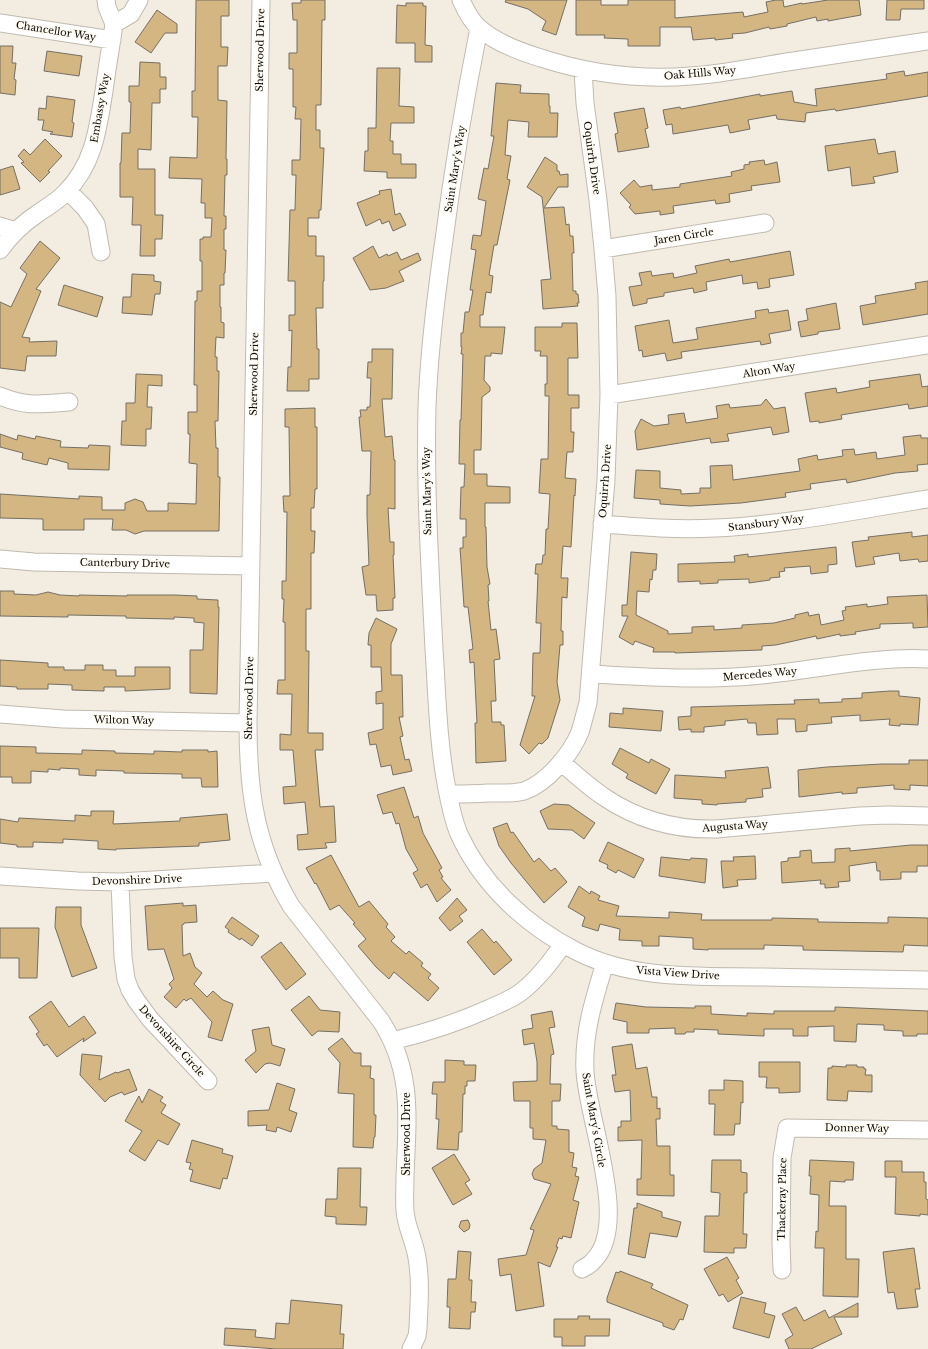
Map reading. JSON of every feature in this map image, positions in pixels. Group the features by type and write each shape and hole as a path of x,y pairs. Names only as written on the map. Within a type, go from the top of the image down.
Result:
{"street":[{"path":"106,0 113,32"},
{"path":"113,32 131,14 139,0"},
{"name":"Sherwood Drive","path":"261,0 248,723 248,760 252,798 260,837 266,855 291,906 374,1012 387,1031 401,1065 406,1091 405,1217 414,1245 419,1268 418,1328 417,1336 411,1349"},
{"path":"461,0 465,9 479,28"},
{"name":"Chancellor Way","path":"0,22 113,32"},
{"name":"Oak Hills Way","path":"479,28 520,51 566,66 605,74 650,77 692,76 928,41"},
{"name":"Saint Mary's Way","path":"479,28 448,210 433,318 427,405 426,480 438,722 444,772 452,815 469,853 483,874 515,909 547,935 563,944"},
{"name":"Embassy Way","path":"0,250 8,228 35,215 58,200 76,181 86,164 94,145 113,32"},
{"name":"Oquirrh Drive","path":"448,794 512,793 524,791 536,785 549,775 571,748 579,733 588,703 608,437 609,395 608,324 603,249 597,192 584,103 583,70"},
{"path":"68,191 85,208 94,220 98,232 101,252"},
{"name":"Jaren Circle","path":"603,249 765,223"},
{"name":"Alton Way","path":"609,395 928,345"},
{"path":"0,396 14,402 31,405 69,402"},
{"name":"Stansbury Way","path":"602,524 664,529 708,529 735,527 780,522 928,498"},
{"name":"Canterbury Drive","path":"0,559 34,562 251,566"},
{"name":"Mercedes Way","path":"591,674 667,678 733,678 786,673 877,660 898,658 928,659"},
{"name":"Wilton Way","path":"0,714 63,719 248,723"},
{"name":"Augusta Way","path":"561,762 593,789 618,806 646,819 673,826 716,829 860,816 928,816"},
{"name":"Devonshire Drive","path":"0,876 71,881 120,882 274,873"},
{"name":"Devonshire Circle","path":"120,882 123,957 126,980 130,990 150,1019 208,1081"},
{"path":"392,1041 450,1025 496,1006 520,993 536,979 563,944"},
{"name":"Vista View Drive","path":"563,944 604,964 638,971 686,976 928,980"},
{"name":"Saint Mary's Circle","path":"582,1269 595,1260 606,1238 607,1228 607,1194 587,1091 585,1071 585,1051 590,1012 604,964"},
{"name":"Donner Way","path":"787,1128 928,1130"},
{"name":"Thackeray Place","path":"782,1270 782,1158 787,1128"}],"building":[{"path":"196,0 229,0 229,16 221,16 221,47 228,47 227,66 218,66 218,100 227,101 227,175 225,175 224,216 226,216 226,229 224,229 224,250 226,250 224,285 220,285 221,322 224,323 224,338 216,337 215,357 217,357 217,371 219,371 218,421 215,421 216,448 218,448 218,477 220,477 219,531 144,531 135,534 126,530 112,530 113,519 84,519 84,530 43,530 43,519 0,518 0,494 79,499 79,496 102,497 102,510 125,510 125,503 135,499 143,502 147,511 168,511 168,503 196,504 197,464 189,463 190,434 188,434 188,412 197,412 197,385 194,385 195,301 197,301 197,291 202,291 200,239 203,239 203,237 211,237 212,218 205,218 205,203 201,203 202,179 169,178 170,157 197,158 198,117 192,117 192,91 195,91"},
{"path":"301,0 325,0 325,20 322,20 321,105 316,105 316,130 320,130 320,148 324,148 321,210 319,210 319,218 308,218 308,236 316,236 316,256 324,256 324,281 323,308 316,308 317,349 319,349 319,379 309,379 309,391 287,391 288,367 291,367 292,330 289,331 289,315 295,315 295,281 288,281 290,210 295,210 296,175 292,175 292,160 300,160 301,119 295,119 296,107 293,107 293,69 289,69 289,53 297,53 297,20 293,20 292,3 301,3"},
{"path":"506,0 567,0 556,35 542,30 546,21 528,9 505,2"},
{"path":"576,0 601,0 601,5 628,5 628,0 675,0 675,18 743,12 744,17 768,12 766,2 776,0 783,0 784,7 828,0 859,0 861,15 828,21 828,19 817,21 816,17 787,24 787,26 770,29 769,27 745,33 732,34 733,38 715,40 715,38 693,40 691,27 660,27 660,46 628,46 628,39 604,38 605,35 576,35"},
{"path":"887,0 924,0 924,9 901,9 900,20 886,20"},
{"path":"406,3 423,3 423,6 426,6 425,45 432,46 432,62 415,62 415,43 396,43 397,5 406,6"},
{"path":"157,10 177,24 177,33 165,33 151,53 135,42"},
{"path":"0,46 13,46 12,63 16,63 14,79 16,80 15,95 0,93"},
{"path":"47,51 82,56 79,76 44,71"},
{"path":"140,62 160,63 160,77 166,77 166,89 160,89 160,103 152,103 151,150 138,149 138,169 155,169 155,215 163,215 162,239 155,239 155,256 140,256 141,225 132,225 133,197 120,197 122,133 130,133 131,102 129,102 129,86 139,86"},
{"path":"377,68 400,68 399,106 414,107 414,123 391,123 390,141 393,141 393,154 401,154 401,164 416,164 416,178 387,178 387,172 364,171 365,151 368,151 368,128 376,128"},
{"path":"904,71 905,76 928,72 928,96 836,111 835,109 806,113 805,122 777,119 776,115 748,120 750,129 730,133 728,125 673,134 672,124 666,125 663,110 680,107 681,109 760,94 760,96 792,91 794,102 817,106 815,89 887,79 886,74"},
{"path":"496,83 521,85 520,93 549,94 550,113 558,113 557,137 528,137 529,122 508,120 505,155 511,156 507,179 510,180 497,245 494,245 489,275 493,276 491,293 486,292 483,315 480,315 480,327 505,327 502,354 491,353 491,356 485,356 484,380 490,387 490,391 482,397 481,450 474,450 474,474 487,474 487,486 510,487 510,503 485,503 487,567 490,584 488,585 488,601 491,630 496,629 500,659 494,660 496,701 491,701 492,722 501,722 501,725 504,725 506,761 476,763 475,723 477,723 474,662 470,663 469,650 473,649 468,607 464,607 460,548 463,548 463,537 466,537 466,519 460,519 461,487 464,487 465,464 459,464 463,354 461,354 461,333 463,333 465,312 469,312 473,290 470,290 476,250 471,249 473,235 481,236 486,201 478,199 484,168 488,169 494,136 491,136"},
{"path":"47,96 75,100 72,122 74,123 72,137 50,134 53,132 42,130 44,120 38,120 39,108 46,109"},
{"path":"644,108 648,128 645,129 649,147 618,152 615,134 618,133 614,113"},
{"path":"45,139 62,156 40,182 21,163 24,162 18,156 24,149 30,155"},
{"path":"875,139 878,154 895,151 898,172 873,177 875,183 852,186 850,167 828,171 825,146"},
{"path":"545,157 557,165 557,171 559,171 560,175 568,174 568,187 558,187 544,208 564,207 566,225 569,224 570,236 573,236 573,291 576,291 576,294 578,294 578,306 543,309 541,280 551,279 542,197 527,187"},
{"path":"764,160 765,165 777,162 780,182 751,186 752,190 729,194 730,202 716,204 715,200 673,206 674,213 660,215 660,211 635,214 629,207 631,205 620,193 634,180 640,187 652,185 652,190 680,187 680,184 732,176 731,172 744,169 744,165 750,164 749,162"},
{"path":"13,166 20,189 0,195 0,170"},
{"path":"391,189 395,215 400,213 406,225 393,231 389,221 382,224 380,219 366,226 357,203 380,194 379,191"},
{"path":"40,241 60,258 36,289 41,291 22,337 30,338 29,342 57,341 56,356 27,356 25,371 0,368 0,302 11,307 27,274 20,268"},
{"path":"373,246 379,258 387,254 388,256 397,252 401,260 418,253 421,260 399,271 404,281 386,288 370,290 353,258"},
{"path":"790,251 794,275 769,279 770,287 758,289 757,282 743,284 742,275 706,282 707,290 694,293 693,288 664,293 664,296 647,299 647,303 633,306 629,287 642,285 639,273 651,271 652,276 673,273 674,278 697,273 695,266 729,259 730,262"},
{"path":"132,274 154,275 154,281 161,282 160,294 155,294 152,315 122,313 123,297 131,297"},
{"path":"928,281 928,314 863,325 860,306 876,303 875,296 916,289 915,283"},
{"path":"64,285 103,297 97,317 58,305"},
{"path":"836,303 840,329 818,332 818,334 801,337 798,322 808,320 806,309"},
{"path":"768,309 769,313 788,310 791,330 769,334 771,343 761,345 760,341 681,352 682,358 667,361 665,353 643,357 642,350 639,351 635,326 669,320 673,343 698,339 696,328 756,318 755,311"},
{"path":"562,323 577,323 578,358 568,358 568,395 579,395 579,408 571,408 571,432 574,432 573,452 567,452 565,478 576,479 571,547 563,546 561,578 568,578 567,598 562,597 561,631 563,631 563,645 560,645 557,682 560,700 548,738 542,744 539,743 529,754 520,745 535,696 532,696 533,653 540,653 541,623 536,623 538,574 535,574 536,564 542,564 543,555 545,555 550,494 539,493 541,459 548,459 549,396 545,396 545,384 547,384 547,356 540,356 541,351 535,351 535,327 562,327"},
{"path":"372,349 393,349 392,399 382,399 385,437 392,436 395,460 395,509 388,508 390,542 394,542 393,555 395,598 393,598 393,610 377,611 376,595 366,595 362,567 369,565 367,495 370,495 371,451 362,451 359,417 361,417 360,410 367,410 367,407 370,407 371,378 367,378 368,362 372,362"},
{"path":"136,374 162,375 162,386 148,385 147,407 152,407 151,429 146,429 146,446 121,445 122,421 126,421 126,403 135,403"},
{"path":"920,374 922,387 928,386 928,406 909,409 908,404 841,415 842,419 819,423 819,421 810,422 805,393 836,388 837,393 870,387 869,381"},
{"path":"766,399 774,409 785,407 789,432 773,435 771,427 727,434 729,441 711,443 710,438 637,450 635,431 641,419 654,426 669,424 668,415 684,413 686,423 718,418 716,406 729,404 730,408 761,405"},
{"path":"315,408 315,427 317,427 317,489 315,489 314,508 311,508 311,531 315,531 314,553 311,553 311,609 306,609 306,651 309,651 308,733 323,733 323,750 315,750 320,807 334,806 336,842 325,843 327,848 298,850 297,835 308,834 305,802 284,804 283,787 296,786 293,750 280,750 280,734 291,735 292,694 277,694 278,680 285,680 285,622 283,622 284,599 282,599 282,581 286,581 287,512 284,512 283,496 290,496 289,427 285,427 285,409"},
{"path":"0,434 17,440 18,435 35,439 36,436 61,441 60,447 88,448 89,445 110,446 109,470 68,469 68,463 49,458 47,465 22,459 23,453 0,447"},
{"path":"921,435 921,438 928,438 928,464 917,465 918,471 895,473 847,483 846,479 810,484 811,489 785,493 786,497 741,503 690,506 660,504 660,500 634,498 636,470 660,471 660,488 681,490 681,494 700,493 700,488 711,488 710,466 732,465 733,480 800,471 798,459 817,455 818,460 843,456 842,450 854,449 855,455 876,452 877,459 905,455 903,437"},
{"path":"912,532 912,537 928,535 928,561 919,562 918,559 900,561 899,553 873,557 875,564 856,567 852,542 869,540 868,537"},
{"path":"836,547 837,564 828,565 828,572 811,574 810,566 784,568 785,571 779,572 780,577 749,583 749,579 718,580 718,583 700,584 700,581 678,582 678,564 735,562 734,556 748,554 748,557"},
{"path":"631,552 657,554 656,570 653,570 652,580 650,579 649,592 637,591 636,615 668,631 668,634 692,633 692,627 714,626 714,630 742,628 742,625 774,623 795,618 795,615 808,612 809,616 819,614 821,625 844,620 842,611 846,610 845,607 867,604 867,607 888,604 887,597 927,595 928,627 913,628 913,623 880,624 880,628 855,632 856,634 840,636 840,634 817,639 816,636 776,645 762,646 762,650 675,653 653,652 654,648 635,641 633,645 619,637 628,616 622,616 622,605 627,605"},
{"path":"0,591 14,591 14,594 36,595 48,592 60,595 79,596 175,595 197,596 197,599 218,600 217,694 190,693 190,650 203,650 204,623 194,622 194,618 126,618 126,616 68,615 68,617 0,616"},
{"path":"376,618 397,629 391,644 391,675 402,675 403,717 399,717 403,736 400,737 405,760 409,759 412,771 393,775 391,765 381,767 376,744 370,745 368,733 383,729 383,703 376,704 376,692 382,691 381,667 371,667 371,645 368,645 369,633"},
{"path":"0,660 48,663 48,667 64,667 64,670 85,670 85,665 103,665 103,670 116,670 116,676 135,676 135,667 170,667 170,689 125,691 125,687 104,687 104,691 72,690 72,685 48,684 48,689 17,689 17,687 0,686"},
{"path":"899,691 899,696 920,698 918,725 889,725 890,719 860,721 860,715 831,717 832,723 807,725 807,731 796,732 795,719 777,719 778,734 757,735 756,723 748,723 747,719 725,721 725,725 704,727 704,732 691,732 691,729 679,730 678,717 691,716 691,707 795,704 794,700 819,699 819,703 842,702 842,699 862,698 862,693"},
{"path":"623,708 663,711 661,731 609,727 610,713 623,714"},
{"path":"0,746 36,747 36,753 82,754 82,750 154,754 154,751 217,751 218,787 202,787 201,778 182,778 182,774 124,773 124,771 96,770 96,776 79,775 79,769 60,768 60,770 48,769 48,772 31,771 31,783 12,783 12,777 0,777"},
{"path":"620,748 649,763 651,759 670,769 656,794 626,778 628,774 612,764"},
{"path":"909,760 928,760 928,786 910,785 910,790 894,789 894,785 857,788 857,793 842,794 842,792 799,797 798,770 882,764 909,764"},
{"path":"768,767 771,788 762,789 763,797 746,799 746,802 717,805 702,804 702,800 674,798 675,775 726,778 725,771"},
{"path":"404,787 414,818 418,816 423,833 442,868 439,870 443,877 441,878 451,890 437,902 427,884 421,888 413,873 418,870 406,849 399,823 396,824 392,812 383,814 377,795"},
{"path":"554,804 569,805 595,823 584,839 572,830 548,829 540,811"},
{"path":"91,811 114,811 113,824 180,821 180,818 227,814 230,840 199,843 199,846 116,850 98,849 98,841 63,839 63,843 33,842 33,847 17,847 17,845 0,843 0,819 18,822 19,818 75,821 75,815 91,816"},
{"path":"507,823 511,833 513,832 534,862 539,858 551,871 555,868 567,882 544,903 499,846 493,828"},
{"path":"608,842 644,859 634,878 618,870 616,873 607,868 608,865 599,861"},
{"path":"911,845 928,845 928,866 917,866 917,872 901,872 901,879 880,880 880,871 877,871 876,862 849,866 850,881 838,882 839,887 825,888 825,884 820,884 821,880 782,883 781,862 788,861 788,858 800,857 800,851 811,850 812,863 835,862 835,849 850,848 850,851"},
{"path":"331,855 359,907 369,901 388,924 386,927 395,937 391,941 406,954 409,951 423,963 421,966 431,974 428,978 439,988 428,1001 394,972 389,979 376,967 358,946 366,939 353,924 355,923 339,905 330,910 316,883 315,884 306,868"},
{"path":"755,856 756,879 737,880 738,886 723,888 721,861 734,861 733,857"},
{"path":"661,857 690,860 691,858 707,859 705,883 659,876"},
{"path":"579,886 590,894 591,891 600,896 598,900 619,906 616,916 669,918 669,912 702,914 701,920 772,920 772,918 818,919 818,922 888,923 888,917 928,918 928,946 904,945 903,952 803,950 803,946 764,945 764,949 708,950 693,949 693,938 659,936 659,946 642,946 642,941 619,940 620,929 600,924 598,931 582,926 585,917 568,907"},
{"path":"457,898 467,910 459,916 463,921 450,931 439,918"},
{"path":"183,903 183,906 196,905 197,922 184,923 182,925 183,956 190,953 195,967 202,973 194,984 207,997 213,991 223,1000 233,1004 222,1041 208,1037 212,1022 191,998 186,1001 184,999 176,1008 164,997 172,988 169,984 174,979 164,949 148,950 145,906"},
{"path":"56,907 81,907 81,925 97,968 72,977 55,927"},
{"path":"232,917 259,936 252,946 241,938 240,940 228,932 229,930 225,927"},
{"path":"0,928 39,928 37,978 19,978 19,958 0,958"},
{"path":"482,929 494,943 496,941 512,960 494,975 467,942"},
{"path":"281,942 306,974 286,990 261,957"},
{"path":"309,996 320,1010 340,1012 339,1032 318,1031 312,1036 291,1010"},
{"path":"51,1001 69,1027 84,1016 96,1033 83,1042 84,1038 57,1057 47,1044 44,1046 36,1034 39,1032 29,1017"},
{"path":"616,1003 646,1007 695,1008 695,1006 711,1006 711,1014 747,1016 747,1013 774,1014 774,1011 835,1011 835,1007 928,1011 928,1034 903,1036 903,1031 884,1030 884,1025 857,1024 856,1042 834,1041 834,1026 808,1027 808,1036 793,1036 793,1029 764,1029 764,1036 718,1034 718,1030 694,1029 694,1032 675,1034 675,1028 649,1029 649,1033 627,1033 627,1022 613,1019"},
{"path":"552,1011 555,1027 549,1028 554,1054 551,1055 550,1084 561,1084 560,1101 552,1101 552,1126 557,1126 557,1129 569,1130 569,1152 574,1153 572,1167 577,1168 575,1176 579,1177 573,1200 579,1202 571,1238 563,1236 562,1239 559,1238 556,1247 558,1247 550,1267 538,1262 544,1306 516,1311 511,1274 500,1276 498,1259 526,1255 534,1230 530,1229 551,1184 534,1179 532,1174 534,1169 542,1163 546,1140 533,1139 533,1128 530,1128 530,1101 514,1101 513,1082 537,1081 537,1062 534,1043 524,1045 522,1030 533,1028 531,1015"},
{"path":"269,1027 272,1045 285,1049 280,1066 270,1063 265,1064 256,1073 245,1060 256,1051 252,1030"},
{"path":"342,1038 354,1053 361,1053 361,1066 371,1066 370,1078 374,1079 374,1115 376,1115 373,1148 353,1147 354,1094 338,1093 340,1063 328,1049"},
{"path":"632,1044 636,1069 647,1067 652,1097 657,1097 657,1109 660,1108 660,1119 656,1119 657,1146 670,1146 670,1175 674,1175 674,1196 637,1195 637,1179 641,1179 642,1140 618,1141 618,1127 621,1127 621,1121 631,1121 630,1090 615,1092 612,1075 616,1075 612,1047"},
{"path":"82,1054 102,1056 99,1080 116,1072 129,1069 137,1090 124,1095 122,1092 110,1097 105,1102 80,1075"},
{"path":"445,1060 464,1061 464,1065 476,1065 475,1081 467,1081 467,1086 465,1086 465,1094 463,1094 462,1132 459,1132 458,1150 437,1149 439,1119 436,1119 437,1094 432,1094 433,1082 445,1082"},
{"path":"759,1062 800,1062 800,1092 779,1093 779,1088 766,1088 767,1077 759,1077"},
{"path":"846,1065 857,1065 857,1067 864,1067 864,1069 866,1069 865,1075 872,1075 872,1092 848,1091 847,1101 827,1100 828,1068 832,1068 832,1066 846,1067"},
{"path":"724,1080 743,1081 743,1103 741,1102 740,1124 735,1124 734,1135 714,1135 715,1104 709,1104 709,1090 724,1090"},
{"path":"277,1083 295,1089 289,1110 297,1113 291,1132 277,1127 276,1132 266,1130 267,1125 248,1126 248,1111 269,1110"},
{"path":"149,1089 163,1097 160,1101 166,1105 161,1113 180,1124 168,1145 158,1140 145,1161 129,1151 142,1131 125,1121 139,1096 142,1103"},
{"path":"192,1140 223,1149 222,1153 233,1156 227,1179 223,1178 220,1189 190,1181 193,1170 189,1169 191,1163 186,1162"},
{"path":"454,1154 470,1180 465,1183 472,1194 453,1205 432,1168"},
{"path":"712,1160 741,1160 741,1172 747,1173 747,1193 744,1193 743,1234 747,1234 746,1248 734,1248 734,1253 704,1252 705,1216 719,1216 720,1193 711,1192"},
{"path":"810,1160 854,1162 853,1180 845,1180 845,1182 830,1181 829,1206 846,1206 846,1259 859,1259 858,1297 823,1296 824,1248 815,1248 816,1231 818,1232 819,1195 810,1194"},
{"path":"885,1161 902,1161 902,1172 924,1172 924,1182 926,1182 926,1199 928,1200 928,1215 920,1214 920,1216 895,1214 896,1177 885,1177"},
{"path":"338,1168 361,1168 360,1207 367,1207 366,1225 336,1224 336,1217 325,1216 326,1199 337,1199"},
{"path":"637,1203 662,1212 662,1217 681,1222 677,1237 650,1233 645,1258 628,1254 634,1208 637,1208"},
{"path":"468,1220 470,1225 469,1229 464,1232 459,1227 461,1221"},
{"path":"914,1248 920,1289 915,1289 918,1307 897,1309 894,1292 888,1293 883,1252"},
{"path":"458,1251 471,1252 469,1280 472,1280 471,1302 476,1302 475,1312 471,1312 470,1329 449,1328 450,1307 447,1307 448,1279 456,1279"},
{"path":"727,1257 739,1278 736,1280 743,1293 728,1302 723,1294 719,1296 704,1269"},
{"path":"620,1271 653,1284 651,1288 688,1305 683,1320 680,1319 674,1330 663,1326 663,1323 607,1302 616,1272 619,1273"},
{"path":"741,1297 766,1303 764,1313 775,1316 769,1338 733,1328"},
{"path":"291,1300 342,1305 340,1334 344,1334 343,1349 276,1349 224,1345 225,1328 256,1330 255,1337 275,1339 276,1323 289,1324"},
{"path":"858,1303 858,1317 834,1317 842,1334 811,1349 789,1349 785,1340 793,1335 782,1314 796,1307 804,1321 825,1310 829,1318"},
{"path":"578,1316 590,1316 589,1319 610,1319 609,1336 585,1336 585,1346 562,1346 562,1337 554,1337 554,1319 578,1319"}]}
